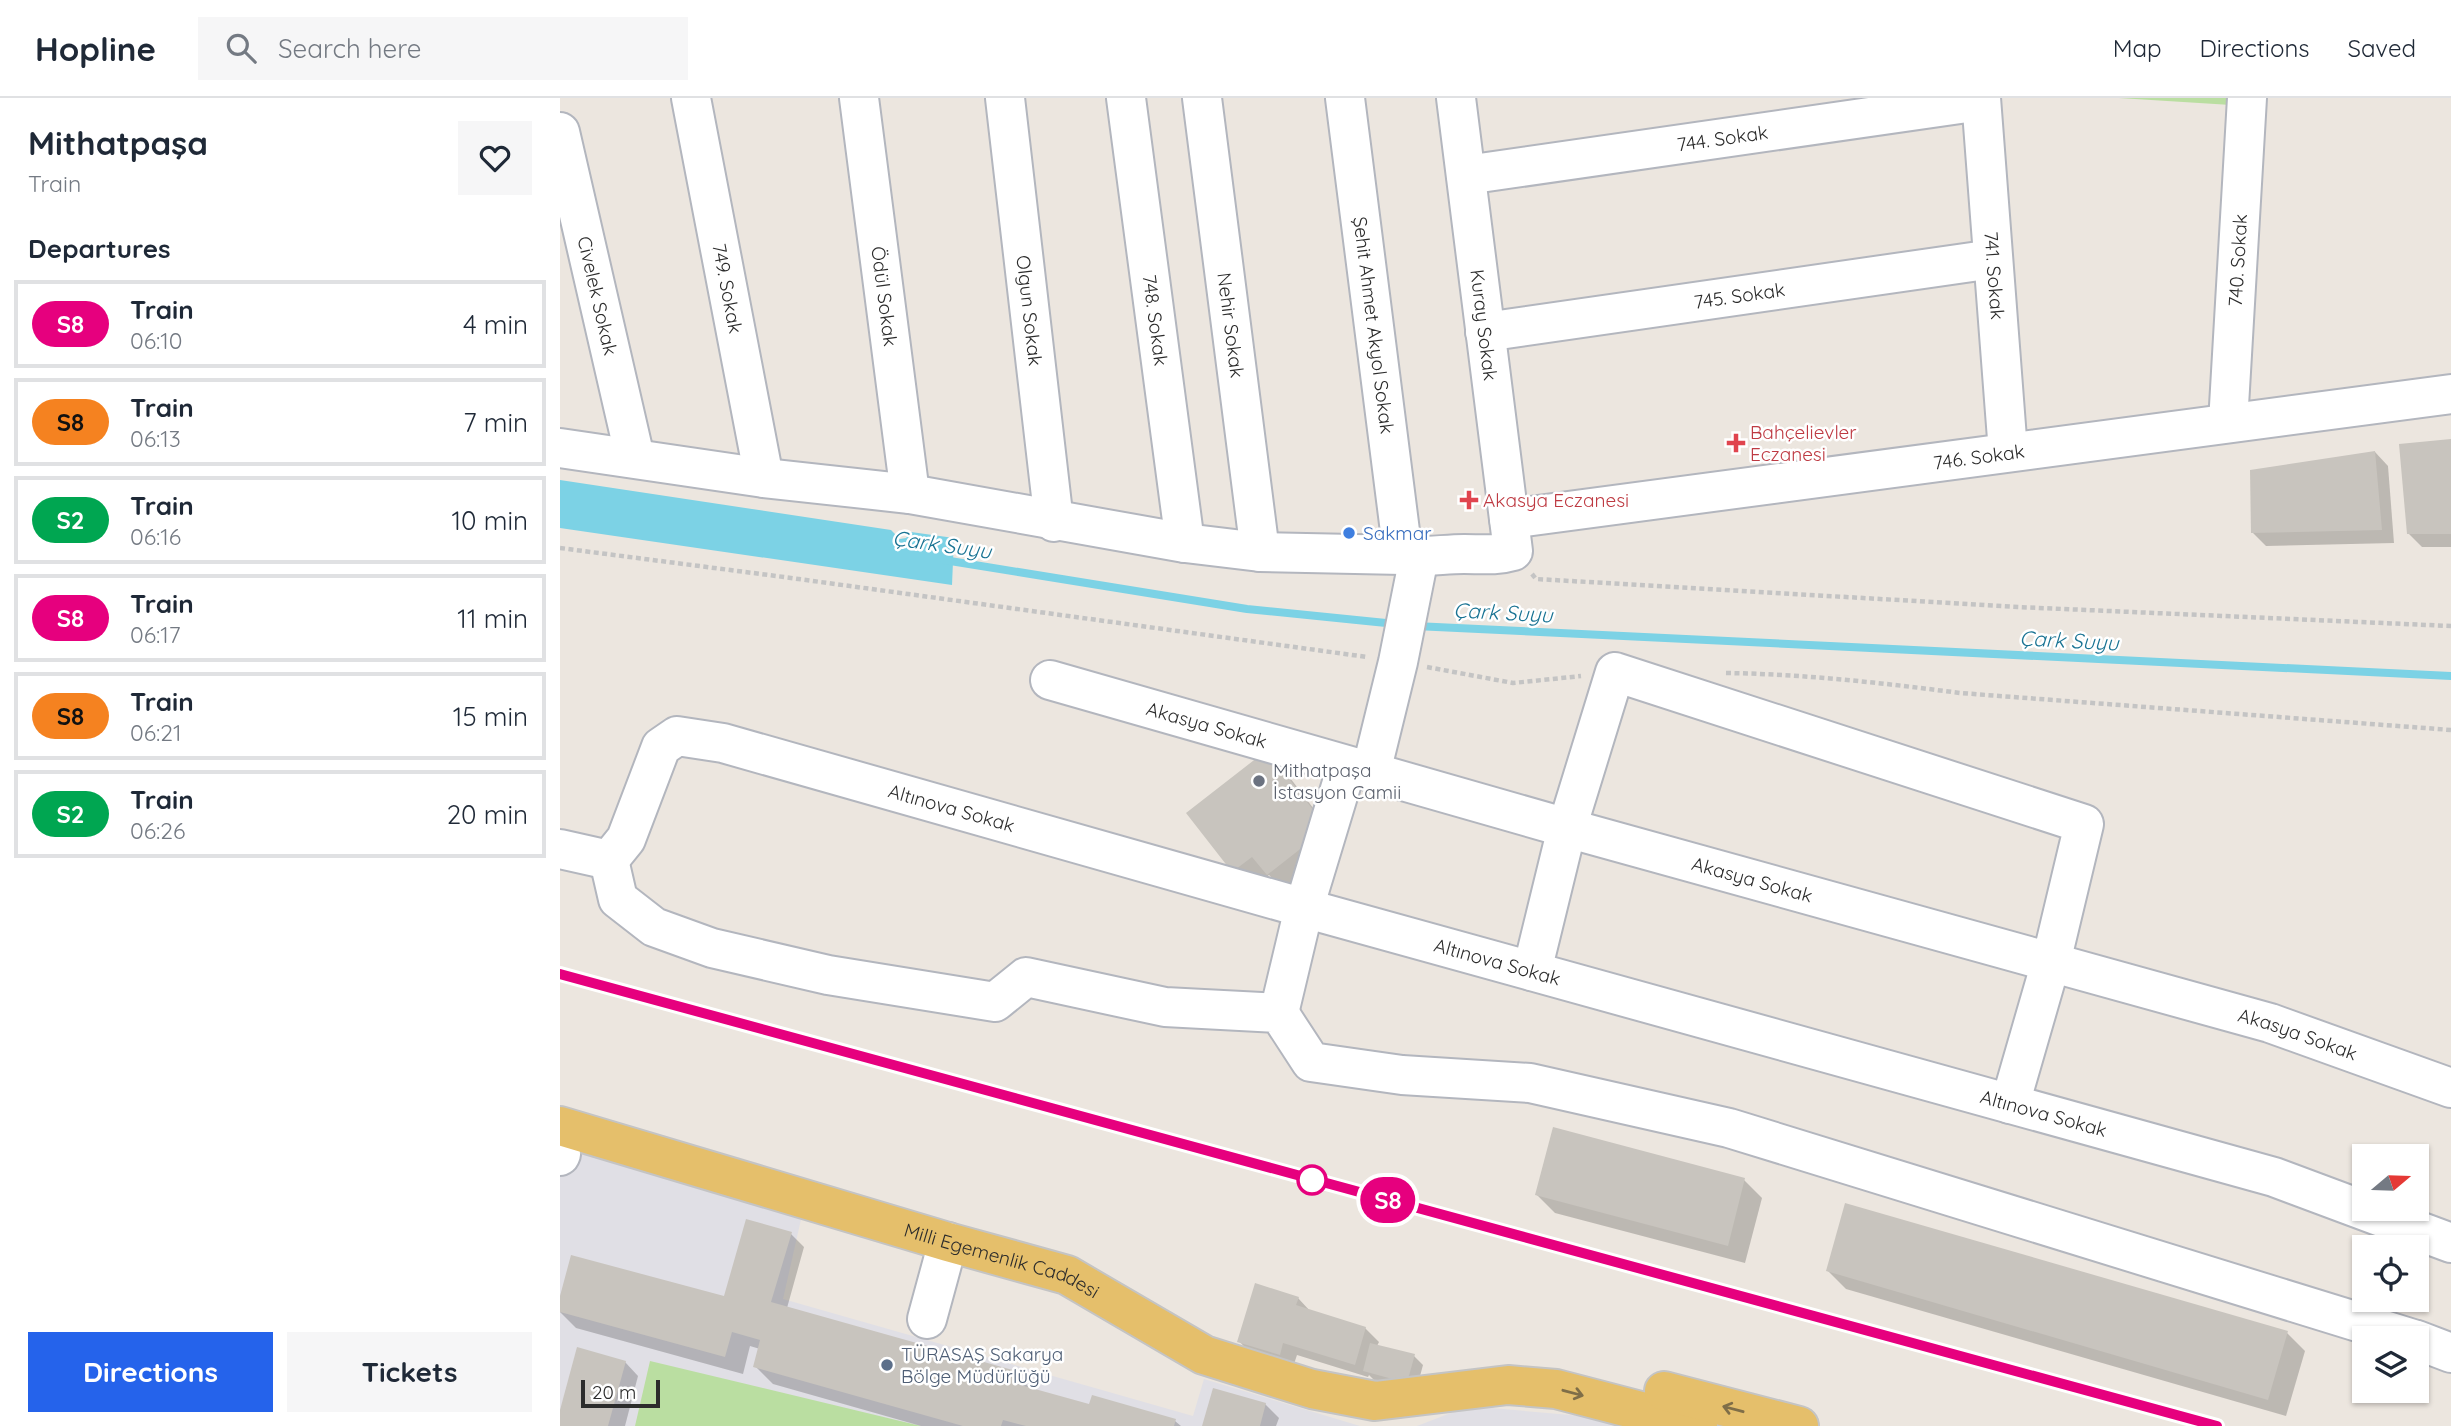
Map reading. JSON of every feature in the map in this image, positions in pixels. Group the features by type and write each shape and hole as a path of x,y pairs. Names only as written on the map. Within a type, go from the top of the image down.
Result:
{"main road":[{"name":"Milli Egemenlik Caddesi","path":"560,1126 1067,1275 1204,1355 1312,1390 1375,1401 1508,1385 1556,1389 1698,1426"},
{"name":"Milli Egemenlik Caddesi","path":"1432,1393 1512,1363 1562,1364 1799,1426"}],"street":[{"name":"749. Sokak","path":"691,98 764,478"},
{"name":"Ödül Sokak","path":"859,98 910,494"},
{"name":"Olgun Sokak","path":"1005,98 1055,522"},
{"name":"748. Sokak","path":"1126,98 1185,543"},
{"name":"Nehir Sokak","path":"1202,98 1260,552"},
{"name":"Şehit Ahmet Akyol Sokak","path":"1279,1013 1304,908 1359,769 1399,654 1413,562 1345,98"},
{"name":"Kuray Sokak","path":"1456,98 1511,535"},
{"name":"740. Sokak","path":"2228,423 2246,98"},
{"name":"744. Sokak","path":"1465,175 1981,99"},
{"name":"741. Sokak","path":"1981,99 2008,452"},
{"name":"Civelek Sokak","path":"560,132 635,458"},
{"name":"745. Sokak","path":"1485,332 1993,259"},
{"name":"746. Sokak","path":"560,448 764,478 910,494 1055,522 1185,543 1260,552 1413,562 1463,554 1496,556 1511,535 2008,452 2451,394"},
{"path":"1532,971 1567,828 1615,672 2084,824 2051,962 2010,1104"},
{"name":"Akasya Sokak","path":"1049,680 1567,828 2270,1023 2451,1088"},
{"name":"Altınova Sokak","path":"609,860 626,839 661,747 677,736 723,743 1304,908 2274,1177 2451,1243"},
{"path":"560,849 609,860 618,899 654,928 712,948 828,975 995,1002 1026,977 1165,1007 1279,1013 1311,1062 1402,1074 1530,1083 1729,1128 2370,1326"},
{"path":"927,1319 948,1242"},
{"path":"2429,1345 2451,1353"}],"path":[{"path":"1511,535 1536,579 2004,606 2451,626"},
{"path":"560,548 1399,654 1513,683 1615,672"},
{"path":"1722,673 1776,674 1960,693 2451,730"}],"shaded area":[{"path":"560,1144 802,1215 783,1299 1193,1416 1204,1379 1360,1426 560,1426"},
{"path":"1469,1406 1593,1417 1624,1426 1417,1426"}],"green space":[{"path":"2119,98 2231,98 2231,105"},
{"path":"650,1361 921,1426 635,1426"}],"water":[{"path":"560,480 891,530 900,539 906,538 911,532 954,538 952,585 560,528"}],"building":[{"path":"2451,439 2451,534 2407,534 2399,444"},
{"path":"2375,451 2382,530 2251,533 2250,470"},
{"name":"Mithatpaşa İstasyon Camii","path":"1267,750 1327,828 1267,875 1252,857 1232,872 1186,813"},
{"path":"1553,1127 1745,1178 1728,1246 1535,1195"},
{"path":"1845,1203 2288,1331 2268,1400 1826,1271"},
{"path":"746,1219 792,1232 771,1302 1016,1371 1013,1383 1089,1404 1092,1395 1176,1419 1174,1426 1026,1426 1003,1420 1001,1426 963,1426 753,1367 760,1340 732,1332 725,1357 560,1312 560,1296 571,1255 724,1296"},
{"path":"1255,1283 1299,1297 1296,1305 1366,1327 1355,1365 1283,1343 1280,1355 1237,1342"},
{"path":"1370,1343 1415,1354 1407,1383 1363,1371"},
{"path":"577,1347 626,1361 608,1426 560,1426 560,1410"},
{"path":"1213,1388 1266,1403 1260,1426 1202,1426"}],"waterway":[{"name":"Çark Suyu","path":"944,560 1247,609 1396,624"},
{"name":"Çark Suyu","path":"1415,626 2451,676"}],"railway":[{"path":"560,974 2217,1426"}],"train":[{"name":"S8","path":"560,974 2217,1426"}],"place":[{"name":"Bahçelievler Eczanesi","path":"1736,443"},
{"name":"Akasya Eczanesi","path":"1469,500"},
{"name":"Sakmar","path":"1349,533"},
{"name":"Mithatpaşa İstasyon Camii","path":"1259,781"},
{"name":"TÜRASAŞ Sakarya Bölge Müdürlüğü","path":"887,1365"}]}
